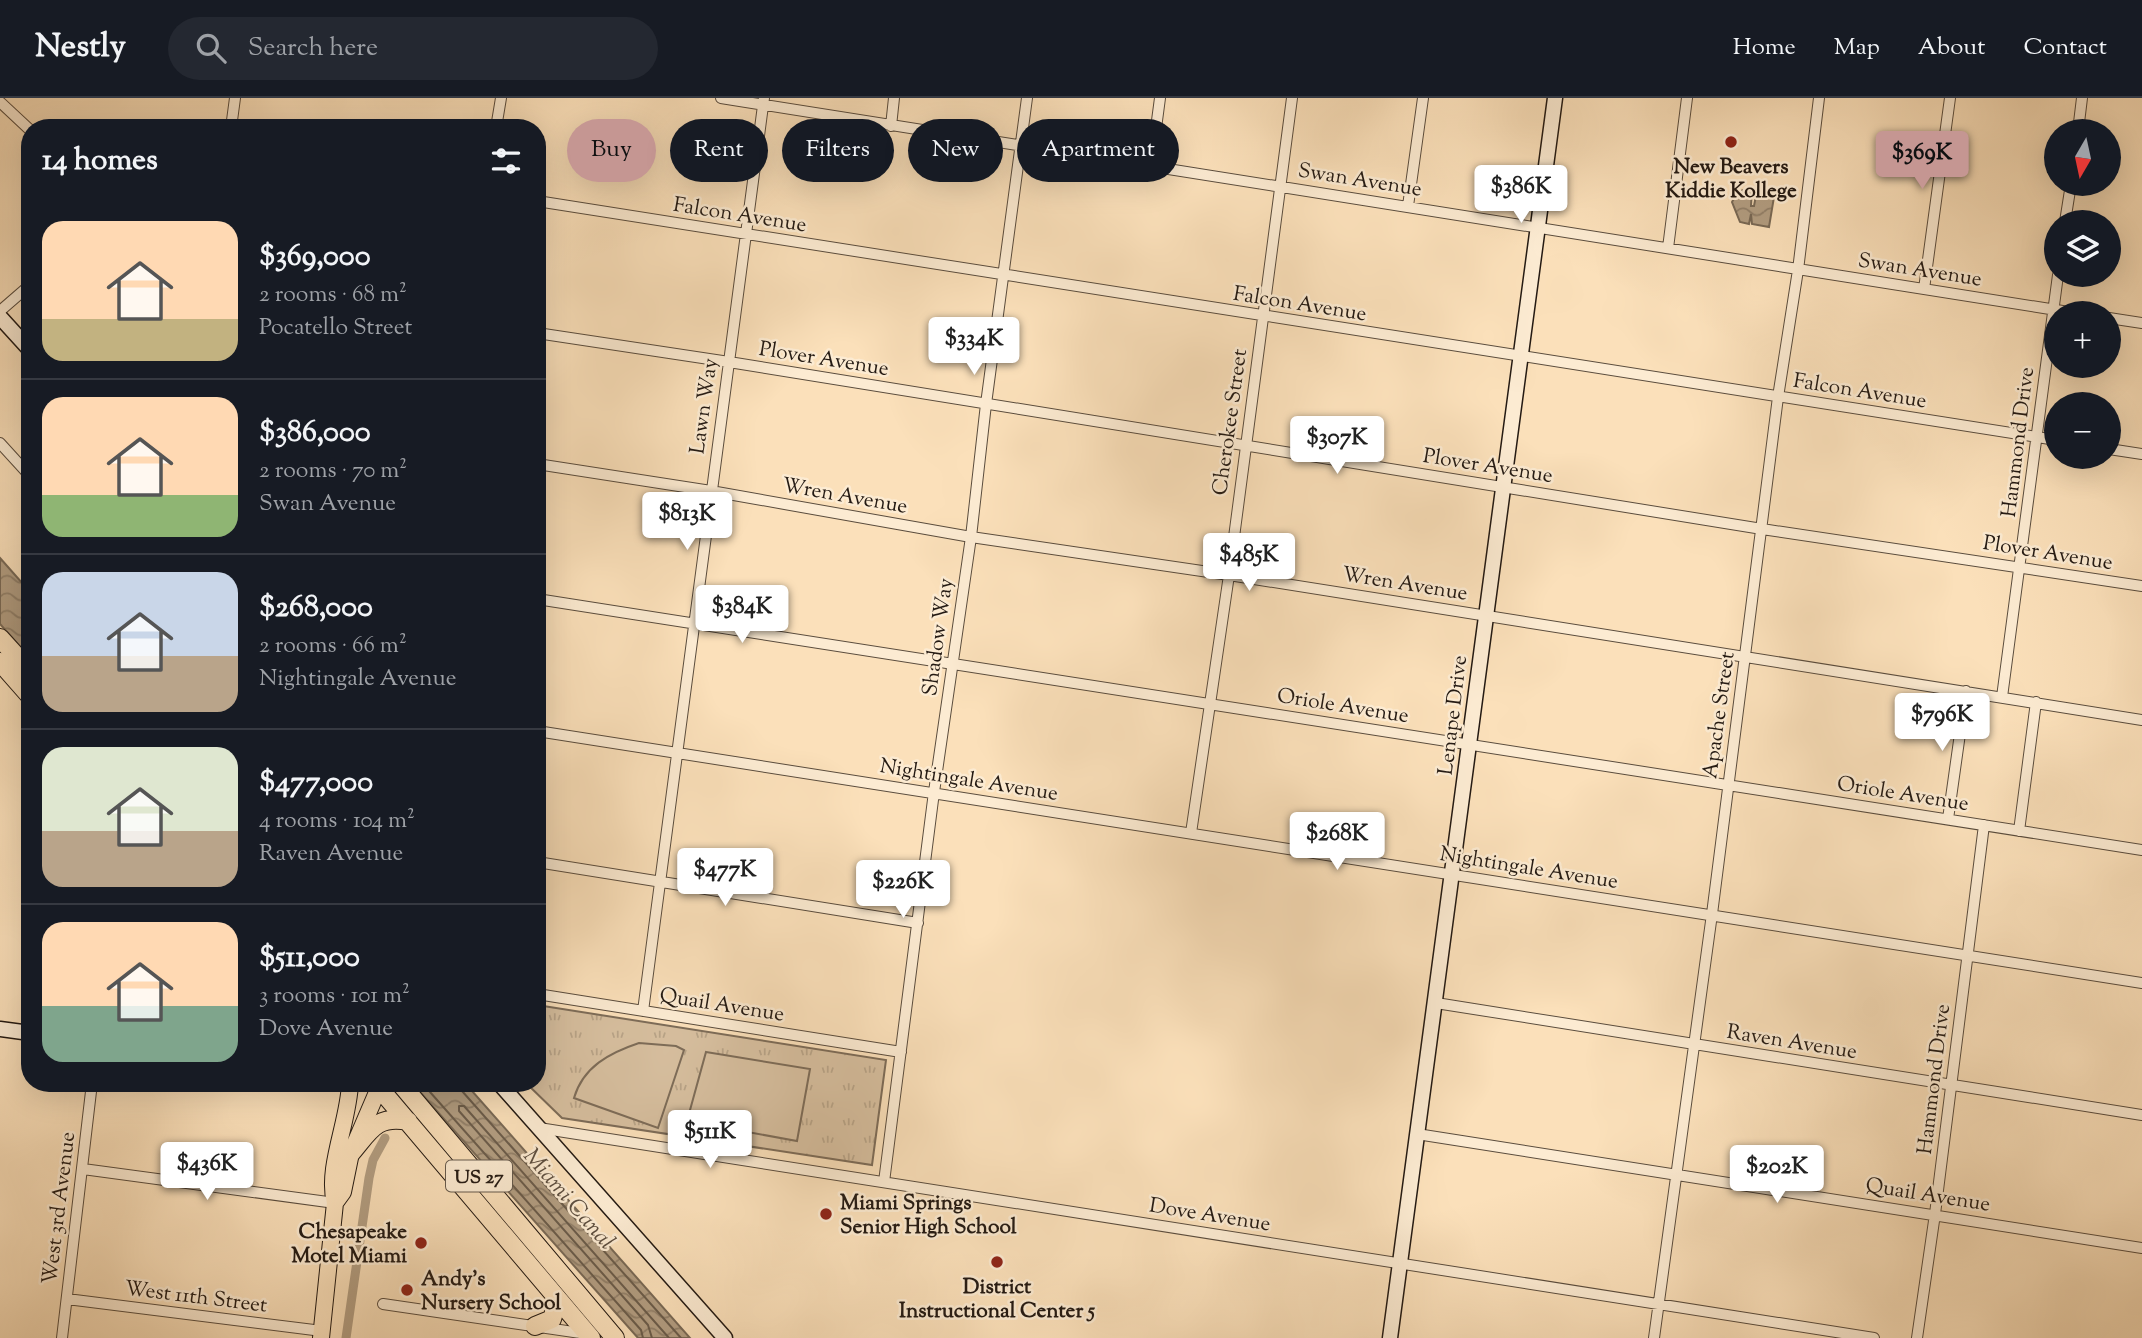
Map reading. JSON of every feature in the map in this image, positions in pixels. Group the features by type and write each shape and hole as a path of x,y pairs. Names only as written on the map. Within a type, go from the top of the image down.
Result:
{"highway":[{"path":"0,638 21,661"},
{"path":"0,662 21,686"},
{"name":"US 27","path":"385,1092 558,1299 594,1337"},
{"name":"US 27","path":"408,1092 615,1338"},
{"path":"351,1153 379,1122 394,1119 408,1121"},
{"path":"535,1326 552,1319 558,1299"}],"main road":[{"path":"321,1335 335,1203 332,1191 349,1092"},
{"path":"335,1203 343,1192 351,1153 376,1092"}],"street":[{"path":"232,119 235,98"},
{"path":"498,119 501,98"},
{"name":"Swan Avenue","path":"721,98 763,101 855,119"},
{"path":"892,119 894,98"},
{"name":"Shadow Way","path":"1024,119 1027,98"},
{"path":"1157,119 1160,98"},
{"name":"Cherokee Street","path":"1191,833 1229,575 1292,98"},
{"path":"1408,206 1423,98"},
{"name":"Lenape Drive","path":"1390,1338 1555,98"},
{"path":"1668,248 1687,98"},
{"name":"Apache Street","path":"1654,1338 1819,98"},
{"path":"1924,289 1950,98"},
{"path":"2079,119 2082,98"},
{"name":"Lawn Way","path":"643,1011 763,101"},
{"path":"0,102 21,122"},
{"name":"Swan Avenue","path":"894,126 1017,147"},
{"name":"Shadow Way","path":"884,1182 934,792 971,537 1017,169"},
{"name":"Swan Avenue","path":"1179,171 2044,309"},
{"name":"Falcon Avenue","path":"546,202 2044,438"},
{"path":"0,311 21,293"},
{"path":"0,317 21,341"},
{"path":"2121,320 2142,323"},
{"name":"Plover Avenue","path":"546,334 1762,529 2142,586"},
{"name":"Hammond Drive","path":"2002,697 2045,378"},
{"path":"0,443 21,466"},
{"path":"2121,451 2142,454"},
{"name":"Wren Avenue","path":"546,465 711,491 971,537 1486,615 2142,720"},
{"name":"Oriole Avenue","path":"546,600 952,661 2142,850"},
{"path":"1948,819 1966,691"},
{"path":"2019,831 2036,702"},
{"name":"Nightingale Avenue","path":"546,732 2142,983"},
{"name":"Hammond Drive","path":"1917,1338 1984,825"},
{"path":"546,863 918,923"},
{"name":"Quail Avenue","path":"546,995 901,1052"},
{"name":"Raven Avenue","path":"1436,1003 2142,1115"},
{"path":"0,1029 21,1032"},
{"name":"West 3rd Avenue","path":"62,1338 91,1092"},
{"path":"507,1092 725,1338"},
{"name":"Dove Avenue","path":"540,1128 1874,1338"},
{"name":"Quail Avenue","path":"1417,1134 2142,1248"},
{"path":"82,1169 335,1203"},
{"name":"West 11th Street","path":"66,1298 321,1335"},
{"path":"383,1304 594,1337"}],"green space":[{"path":"546,1006 886,1060 872,1165 562,1118 535,1092 546,1092"},
{"path":"639,1043 676,1046 684,1050 658,1128 574,1098 584,1078 599,1063 617,1051"},
{"path":"706,1052 810,1069 797,1141 687,1121"}],"water":[{"path":"1752,190 1751,206 1754,206 1756,195 1774,197 1769,227 1752,224 1751,214 1749,224 1740,222 1732,202 1737,193"},
{"path":"0,558 21,582 21,648 0,624"},
{"path":"420,1092 473,1092 690,1338 638,1338"}],"waterway":[{"path":"346,1338 369,1178 373,1160 385,1138"}],"place":[{"name":"New Beavers Kiddie Kollege","path":"1731,142"},
{"name":"Miami Springs Senior High School","path":"826,1214"},
{"name":"Chesapeake Motel Miami","path":"421,1243"},
{"name":"District Instructional Center 5","path":"997,1262"},
{"name":"Andy's Nursery School","path":"407,1290"}],"water label":[{"name":"Miami Canal","path":"570,1198"}]}
